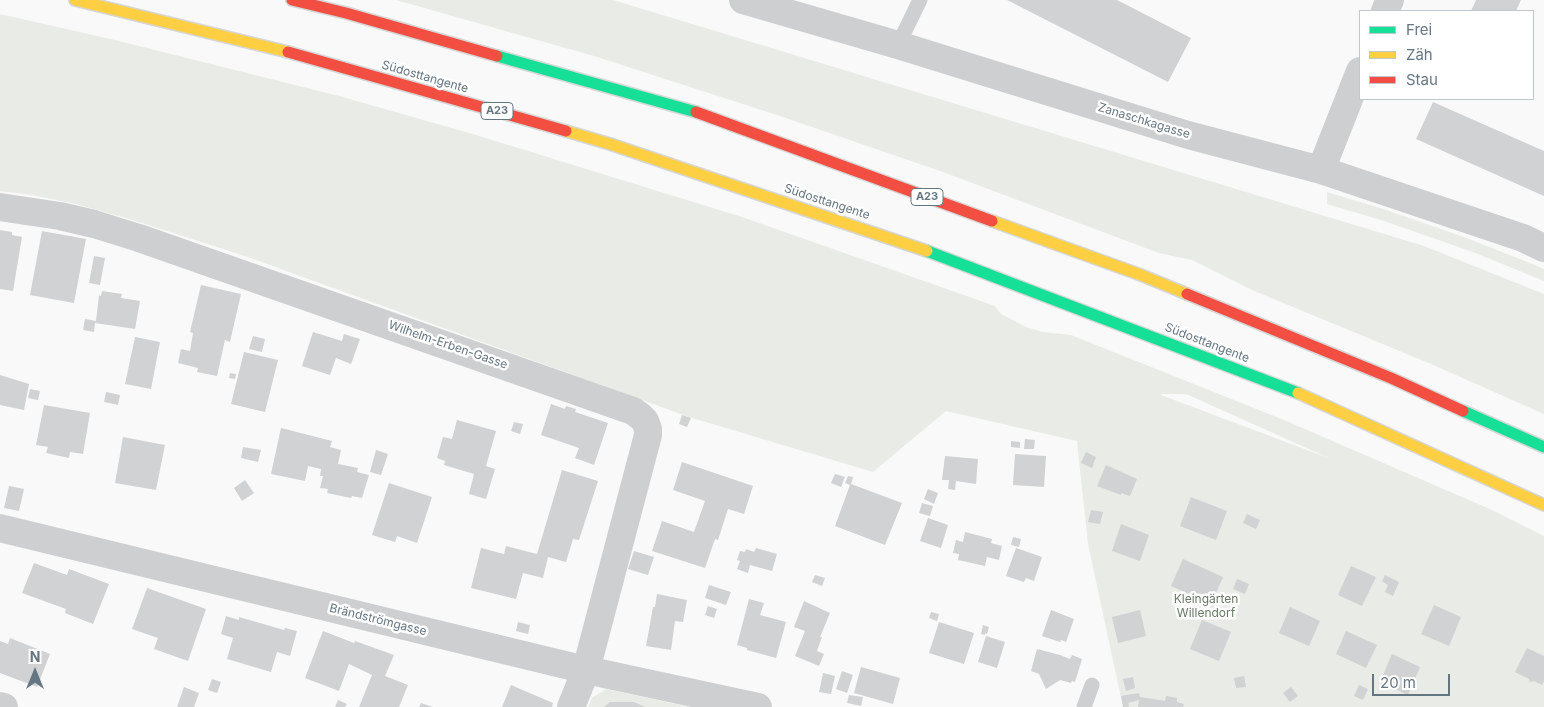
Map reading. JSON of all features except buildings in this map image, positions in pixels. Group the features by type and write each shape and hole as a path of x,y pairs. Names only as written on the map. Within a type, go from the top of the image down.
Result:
{"highway":[{"name":"Südosttangente","path":"75,0 270,47 610,144 912,245 1311,398 1544,505"},
{"name":"A23","path":"292,0 346,13 692,111 1142,275 1391,378 1544,446"}],"street":[{"name":"Zanaschkagasse","path":"743,0 898,45 1188,135 1321,170 1523,238 1544,248"},
{"path":"1321,170 1359,74"},
{"name":"Wilhelm-Erben-Gasse","path":"0,207 35,211 85,222 157,244 633,411 640,416 645,421 648,436 586,670 572,707"},
{"name":"Brändströmgasse","path":"0,528 586,670 758,707"},
{"path":"0,706 4,707"}],"lane":[{"path":"898,45 920,0"},
{"path":"1084,707 1092,685"}],"green space":[{"path":"396,0 613,0 1424,246 1544,294 1544,414 1431,364 1252,290 1192,260 1159,253 943,172 780,116 594,56"},
{"name":"Kleingärten Willendorf","path":"0,14 119,41 339,96 476,135 742,217 995,306 1001,314 1026,327 1043,332 1071,335 1284,420 1492,510 1544,536 1544,707 1123,707 1088,544 1077,441 946,411 873,472 689,417 245,256 76,204 0,191","holes":["1186,394 1331,459 1161,395"]},
{"path":"1327,192 1461,236 1530,263 1544,269 1544,281 1473,252 1384,221 1327,204"},
{"path":"606,689 689,707 588,707 592,698"}],"traffic: fast":[{"path":"497,56 696,112"},
{"path":"927,251 1298,393"},
{"path":"1463,411 1544,447"}],"traffic: slow":[{"path":"75,0 288,52"},
{"path":"566,131 610,144 927,251"},
{"path":"992,221 1141,275 1187,294"},
{"path":"1298,393 1544,505"}],"traffic: jam":[{"path":"292,0 346,13 497,56"},
{"path":"288,52 566,131"},
{"path":"696,112 992,221"},
{"path":"1187,294 1391,378 1463,411"}]}
